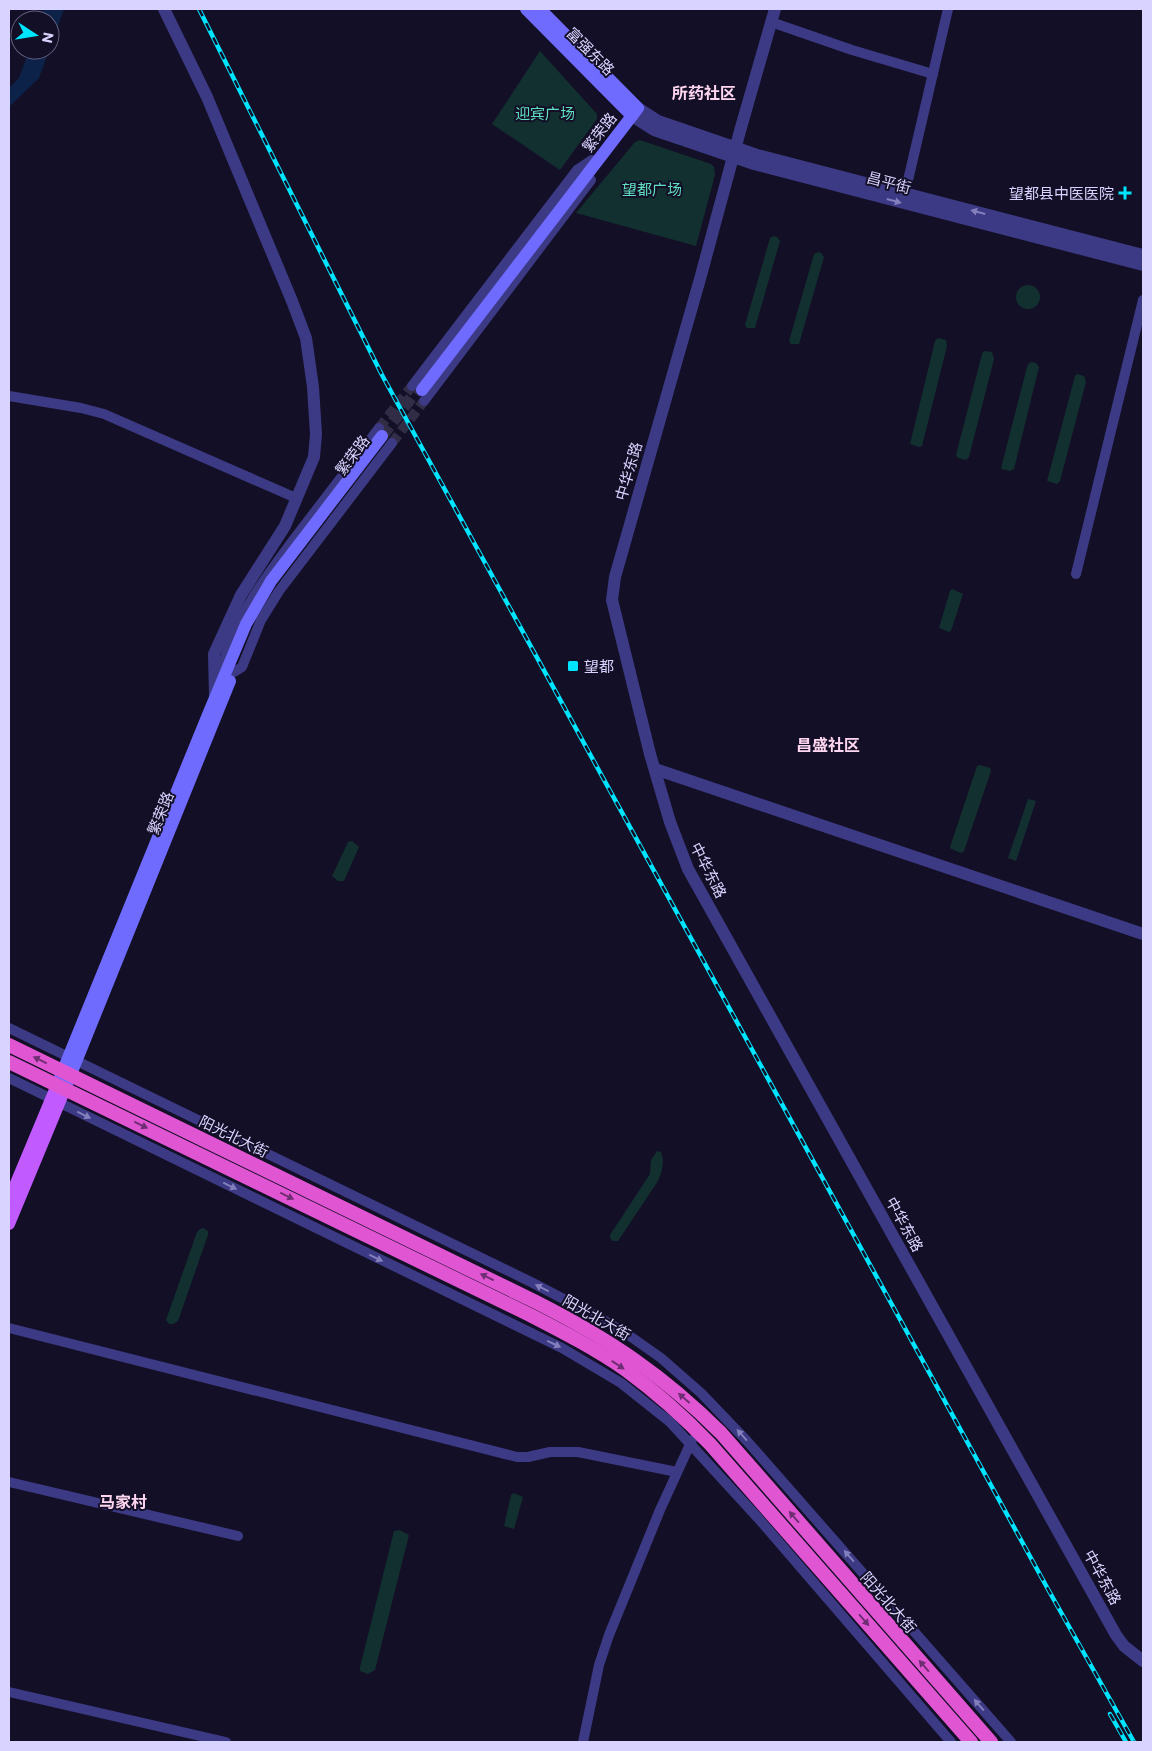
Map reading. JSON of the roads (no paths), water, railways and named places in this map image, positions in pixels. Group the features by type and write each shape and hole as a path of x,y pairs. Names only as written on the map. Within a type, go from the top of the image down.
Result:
{"highway":[{"name":"阳光北大街","path":"9,1045 578,1323 634,1358 690,1403 721,1433 991,1742"},
{"name":"阳光北大街","path":"9,1062 571,1336 634,1376 696,1430 725,1461 971,1742"}],"main road":[{"name":"富强东路","path":"526,9 633,111"},
{"name":"富强东路","path":"540,9 633,111"},
{"name":"繁荣路","path":"420,391 633,111"},
{"name":"繁荣路","path":"9,1200 55,1101 73,1059 220,710 250,626 269,593 384,437 265,590 246,624 215,696 73,1059"},
{"name":"繁荣路","path":"9,1224 55,1101"}],"street":[{"path":"164,9 207,97 292,301 306,338 312,379 316,434 314,457 284,526 241,595 214,654 215,696"},
{"name":"中华东路","path":"775,9 612,592 612,600 670,822 688,868 1116,1635 1124,1646 1142,1657"},
{"path":"905,193 948,9"},
{"path":"771,22 852,50 933,74"},
{"name":"昌平街","path":"633,111 654,130 734,152 757,155 1143,255"},
{"name":"昌平街","path":"734,152 754,164 1143,265"},
{"path":"1076,574 1143,300"},
{"path":"9,396 81,408 104,414 296,498"},
{"path":"655,769 1143,934"},
{"path":"9,1028 557,1295 600,1318 650,1349 735,1427 1011,1742"},
{"path":"9,1078 562,1348 621,1383 670,1422 689,1445 758,1518 951,1742"},
{"path":"9,1328 517,1456 528,1457 557,1451 578,1452 677,1472"},
{"path":"583,1742 599,1665 609,1635 696,1430"},
{"path":"9,1482 238,1536"},
{"path":"9,1692 226,1742"}],"water":[{"path":"64,9 60,20 60,10 43,10"},
{"path":"25,60 45,60 39,78 9,107 9,88 19,78"}],"tunnel":[{"path":"379,428 412,386"},
{"path":"382,436 420,386"},
{"path":"392,443 424,401"}],"railway":[{"path":"199,9 382,375 1049,1591 1134,1742"},
{"path":"1110,1714 1126,1742"}],"place":[{"name":"望都县中医医院","path":"1125,193"},
{"name":"望都","path":"573,666"}],"district":[{"name":"所药社区","path":"704,92"},
{"name":"昌盛社区","path":"828,744"},
{"name":"马家村","path":"123,1501"}],"park label":[{"name":"迎宾广场","path":"545,113"},
{"name":"望都广场","path":"652,189"}]}
